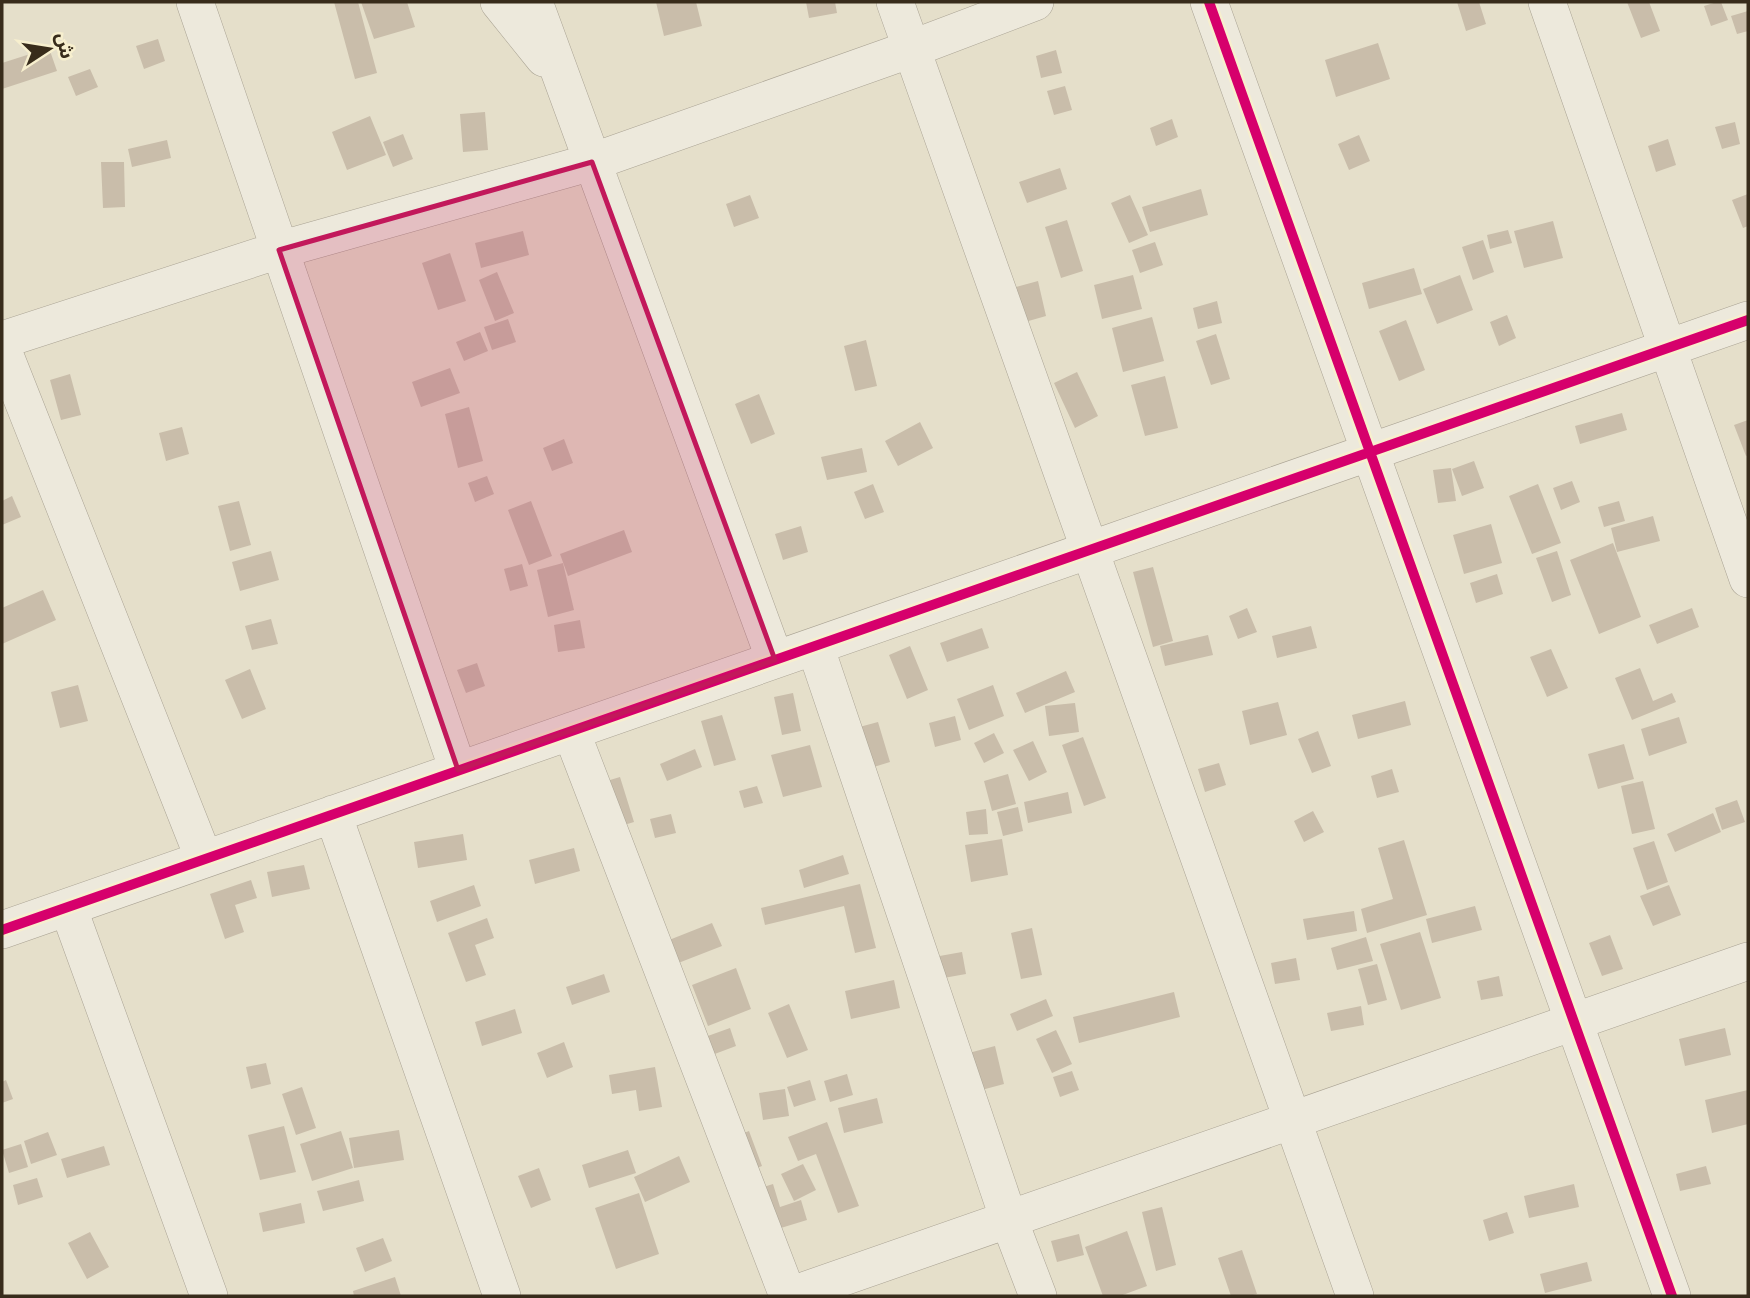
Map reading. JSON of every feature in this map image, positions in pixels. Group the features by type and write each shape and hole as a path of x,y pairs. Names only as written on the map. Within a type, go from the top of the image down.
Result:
{"street":[{"path":"195,2 457,771"},
{"path":"499,2 562,80"},
{"path":"534,2 775,660"},
{"path":"895,2 1355,1296"},
{"path":"2,340 279,250 592,162 1035,2"},
{"path":"1209,2 1672,1296"},
{"path":"1547,2 1748,579"},
{"path":"2,930 1748,320"},
{"path":"2,348 204,859"},
{"path":"815,646 1009,1220 1038,1296"},
{"path":"571,731 789,1296 1748,961"},
{"path":"333,814 502,1296"},
{"path":"68,907 209,1296"}],"highlighted area":[{"path":"592,162 775,660 458,770 279,250"}],"building":[{"path":"334,2 358,2 377,73 355,79"},
{"path":"361,2 407,2 415,27 374,39"},
{"path":"656,2 696,2 702,26 664,36"},
{"path":"806,2 835,2 837,13 809,18"},
{"path":"1457,2 1479,2 1486,24 1466,31"},
{"path":"1627,2 1649,2 1660,31 1641,38"},
{"path":"1721,2 1728,20 1711,26 1704,6"},
{"path":"1748,11 1748,31 1737,34 1731,16"},
{"path":"158,39 165,61 144,69 136,46"},
{"path":"1378,43 1390,79 1336,97 1325,60"},
{"path":"49,48 57,71 2,89 2,63"},
{"path":"1056,50 1062,73 1041,78 1036,56"},
{"path":"90,69 98,87 76,96 68,77"},
{"path":"1065,86 1072,110 1054,115 1047,91"},
{"path":"485,112 488,150 463,152 460,114"},
{"path":"370,116 386,155 347,170 332,132"},
{"path":"1172,119 1178,137 1156,146 1150,128"},
{"path":"1735,122 1740,144 1722,149 1715,127"},
{"path":"403,134 413,159 393,167 383,142"},
{"path":"1359,135 1370,161 1349,170 1338,144"},
{"path":"1668,139 1676,165 1656,172 1648,146"},
{"path":"167,140 171,158 132,167 128,149"},
{"path":"101,162 124,162 125,207 103,208"},
{"path":"1060,168 1067,189 1027,203 1019,182"},
{"path":"1201,189 1208,215 1150,232 1142,207"},
{"path":"1748,194 1748,226 1743,228 1732,200"},
{"path":"750,195 759,218 734,227 726,204"},
{"path":"1130,195 1148,235 1129,243 1111,203"},
{"path":"1067,220 1083,271 1061,278 1045,227"},
{"path":"1553,221 1563,258 1524,268 1514,231"},
{"path":"1508,230 1512,243 1490,249 1487,235"},
{"path":"523,231 529,255 481,268 475,243"},
{"path":"1483,240 1494,272 1473,280 1462,247"},
{"path":"1155,242 1163,265 1140,273 1132,250"},
{"path":"450,253 466,301 438,310 422,263"},
{"path":"1414,268 1422,294 1369,309 1362,283"},
{"path":"497,272 514,313 495,321 479,280"},
{"path":"1133,275 1142,309 1102,319 1094,285"},
{"path":"1460,275 1473,310 1437,324 1423,289"},
{"path":"1038,281 1046,316 1025,322 1016,287"},
{"path":"1217,301 1222,323 1198,329 1193,308"},
{"path":"1507,315 1516,338 1499,346 1490,322"},
{"path":"1152,317 1164,361 1123,372 1112,328"},
{"path":"508,319 516,342 492,350 484,327"},
{"path":"1406,320 1425,370 1399,381 1379,331"},
{"path":"480,332 488,351 464,361 456,342"},
{"path":"1216,334 1230,379 1211,385 1196,341"},
{"path":"866,340 877,386 855,391 844,346"},
{"path":"450,368 460,393 421,407 412,382"},
{"path":"1077,372 1098,416 1075,428 1054,383"},
{"path":"70,374 81,415 61,420 50,380"},
{"path":"1165,376 1178,428 1145,436 1131,385"},
{"path":"759,394 775,434 751,444 735,404"},
{"path":"469,407 483,461 458,468 445,414"},
{"path":"1622,413 1627,430 1580,444 1575,426"},
{"path":"1748,420 1748,455 1746,456 1734,425"},
{"path":"920,422 933,448 898,466 885,441"},
{"path":"182,427 189,454 166,461 159,433"},
{"path":"564,439 573,463 552,471 543,448"},
{"path":"862,448 867,472 827,480 821,457"},
{"path":"1474,461 1484,488 1462,496 1452,469"},
{"path":"1451,468 1456,501 1438,503 1433,470"},
{"path":"487,476 494,494 475,502 468,483"},
{"path":"1572,481 1580,502 1561,510 1553,488"},
{"path":"873,484 884,512 865,519 854,492"},
{"path":"1538,484 1561,543 1532,554 1509,496"},
{"path":"12,496 21,517 2,525 2,501"},
{"path":"239,501 251,545 230,551 218,506"},
{"path":"531,501 552,556 529,565 508,510"},
{"path":"1619,501 1625,521 1604,527 1598,507"},
{"path":"1653,516 1660,541 1617,552 1611,528"},
{"path":"1491,524 1502,563 1464,574 1453,535"},
{"path":"801,526 808,552 783,560 775,534"},
{"path":"624,530 632,552 568,576 560,554"},
{"path":"1613,543 1641,617 1599,634 1570,560"},
{"path":"271,551 279,580 240,591 232,562"},
{"path":"1557,551 1571,595 1552,602 1536,558"},
{"path":"563,563 574,610 548,617 537,570"},
{"path":"522,564 528,586 510,591 504,569"},
{"path":"1153,567 1173,641 1153,647 1133,572"},
{"path":"1497,574 1503,594 1476,603 1470,583"},
{"path":"43,590 56,620 2,644 2,608"},
{"path":"1247,608 1257,632 1238,639 1229,616"},
{"path":"1692,608 1699,627 1657,644 1649,625"},
{"path":"271,619 278,644 252,650 245,626"},
{"path":"580,620 585,648 558,652 554,625"},
{"path":"1311,626 1317,648 1277,658 1272,636"},
{"path":"982,628 989,648 947,662 940,643"},
{"path":"1208,635 1213,655 1165,666 1160,646"},
{"path":"910,646 928,690 907,699 889,655"},
{"path":"1551,649 1568,688 1547,697 1530,657"},
{"path":"477,663 485,686 466,693 457,670"},
{"path":"1640,668 1653,701 1672,693 1676,702 1632,720 1615,678"},
{"path":"250,669 266,709 242,719 225,680"},
{"path":"1066,671 1075,692 1025,713 1016,693"},
{"path":"78,685 88,721 60,728 51,692"},
{"path":"993,685 1004,716 969,730 957,699"},
{"path":"793,693 801,731 782,735 774,697"},
{"path":"1405,701 1411,725 1358,739 1352,715"},
{"path":"1278,702 1287,735 1250,745 1242,711"},
{"path":"1075,703 1079,732 1049,736 1045,706"},
{"path":"722,715 736,760 714,766 701,721"},
{"path":"955,716 961,740 935,747 929,723"},
{"path":"1679,717 1687,743 1649,756 1641,729"},
{"path":"878,722 890,762 864,770 852,729"},
{"path":"1318,731 1331,766 1312,773 1298,739"},
{"path":"994,733 1004,753 984,763 974,743"},
{"path":"1083,737 1106,798 1084,806 1062,745"},
{"path":"1033,741 1047,772 1029,781 1013,750"},
{"path":"1624,744 1634,779 1598,789 1588,754"},
{"path":"810,745 822,787 783,797 771,755"},
{"path":"695,749 702,767 667,781 660,764"},
{"path":"1219,763 1226,785 1205,792 1198,769"},
{"path":"1392,769 1399,792 1377,798 1371,776"},
{"path":"1008,774 1016,804 992,811 984,781"},
{"path":"620,777 634,822 614,828 600,783"},
{"path":"1643,781 1655,829 1632,834 1621,786"},
{"path":"757,786 763,803 744,808 739,791"},
{"path":"1068,792 1072,813 1028,823 1024,802"},
{"path":"1737,800 1745,822 1722,830 1715,808"},
{"path":"1018,807 1023,831 1003,836 997,812"},
{"path":"986,809 988,834 969,835 966,812"},
{"path":"1313,811 1324,832 1304,842 1294,821"},
{"path":"1713,813 1721,832 1675,852 1667,834"},
{"path":"671,814 676,833 655,838 650,819"},
{"path":"463,834 467,860 418,868 414,842"},
{"path":"1002,839 1008,875 971,882 965,845"},
{"path":"1404,840 1427,915 1367,933 1361,909 1393,899 1378,848"},
{"path":"1654,841 1668,882 1647,890 1633,848"},
{"path":"574,848 580,871 535,884 529,860"},
{"path":"843,855 849,874 804,888 799,870"},
{"path":"304,865 310,889 272,897 267,872"},
{"path":"251,880 257,898 235,905 244,932 225,939 210,894"},
{"path":"860,884 876,948 855,953 844,906 765,925 761,908"},
{"path":"474,885 481,906 437,922 430,901"},
{"path":"1669,885 1681,915 1653,926 1640,896"},
{"path":"1475,906 1482,930 1432,943 1426,919"},
{"path":"1354,911 1357,931 1307,940 1303,919"},
{"path":"487,918 494,938 475,945 486,975 466,982 448,933"},
{"path":"712,923 722,946 668,967 659,944"},
{"path":"1032,928 1042,975 1021,979 1011,933"},
{"path":"1420,932 1441,998 1401,1010 1380,944"},
{"path":"1610,935 1623,969 1602,976 1589,943"},
{"path":"1366,937 1373,961 1337,970 1331,948"},
{"path":"962,952 966,974 938,979 934,957"},
{"path":"1296,958 1300,980 1275,984 1271,963"},
{"path":"1377,964 1387,1000 1368,1005 1358,969"},
{"path":"736,968 751,1009 708,1026 692,985"},
{"path":"604,974 610,992 572,1005 566,987"},
{"path":"1499,976 1503,996 1481,1000 1477,981"},
{"path":"894,980 900,1008 851,1019 845,991"},
{"path":"1174,992 1180,1017 1079,1043 1073,1017"},
{"path":"1046,999 1053,1016 1017,1031 1010,1014"},
{"path":"789,1004 808,1050 787,1058 768,1013"},
{"path":"1361,1006 1364,1025 1331,1031 1327,1013"},
{"path":"515,1009 522,1033 482,1046 475,1022"},
{"path":"730,1028 736,1046 712,1055 705,1037"},
{"path":"1725,1028 1731,1055 1685,1066 1679,1039"},
{"path":"1056,1030 1072,1064 1052,1073 1036,1039"},
{"path":"564,1042 573,1067 547,1078 537,1053"},
{"path":"995,1046 1004,1084 974,1092 965,1054"},
{"path":"266,1063 271,1084 251,1089 246,1067"},
{"path":"655,1067 662,1107 639,1111 636,1090 612,1094 609,1075"},
{"path":"1072,1071 1079,1090 1060,1097 1053,1077"},
{"path":"847,1074 853,1095 830,1102 824,1081"},
{"path":"6,1080 13,1099 2,1103 2,1082"},
{"path":"810,1080 816,1100 794,1107 787,1087"},
{"path":"302,1087 316,1128 296,1135 282,1094"},
{"path":"785,1089 789,1116 763,1120 759,1093"},
{"path":"1748,1090 1748,1124 1712,1133 1705,1100"},
{"path":"877,1098 883,1123 844,1133 838,1108"},
{"path":"827,1122 859,1206 838,1213 816,1154 798,1161 788,1137"},
{"path":"284,1126 296,1172 260,1180 248,1135"},
{"path":"399,1130 404,1160 354,1168 349,1138"},
{"path":"341,1131 353,1168 312,1181 300,1144"},
{"path":"749,1131 762,1166 741,1174 728,1139"},
{"path":"48,1132 57,1155 31,1164 24,1141"},
{"path":"21,1144 28,1167 9,1173 2,1150"},
{"path":"104,1146 110,1165 67,1178 61,1159"},
{"path":"628,1150 636,1173 589,1188 582,1165"},
{"path":"679,1156 690,1182 645,1202 634,1177"},
{"path":"803,1164 816,1190 794,1201 781,1174"},
{"path":"1706,1166 1711,1184 1680,1191 1676,1174"},
{"path":"539,1168 551,1200 531,1208 518,1176"},
{"path":"37,1178 43,1197 18,1205 13,1185"},
{"path":"359,1180 364,1201 323,1211 317,1191"},
{"path":"773,1184 780,1207 801,1200 807,1220 761,1234 748,1192"},
{"path":"1574,1184 1579,1207 1529,1218 1524,1196"},
{"path":"639,1193 659,1254 616,1269 595,1208"},
{"path":"301,1203 305,1223 263,1232 259,1213"},
{"path":"1162,1207 1176,1265 1156,1271 1142,1212"},
{"path":"1507,1212 1514,1233 1489,1241 1483,1220"},
{"path":"1127,1231 1147,1286 1120,1296 1103,1296 1085,1247"},
{"path":"90,1232 109,1267 87,1279 68,1243"},
{"path":"1079,1234 1084,1255 1057,1262 1051,1241"},
{"path":"383,1238 392,1261 365,1272 356,1248"},
{"path":"1242,1250 1257,1294 1231,1296 1218,1258"},
{"path":"1587,1262 1592,1281 1545,1293 1540,1274"},
{"path":"395,1277 401,1296 354,1296 353,1291"}],"cycle path":[{"path":"1209,2 1672,1296"},
{"path":"2,930 1748,320"}]}
